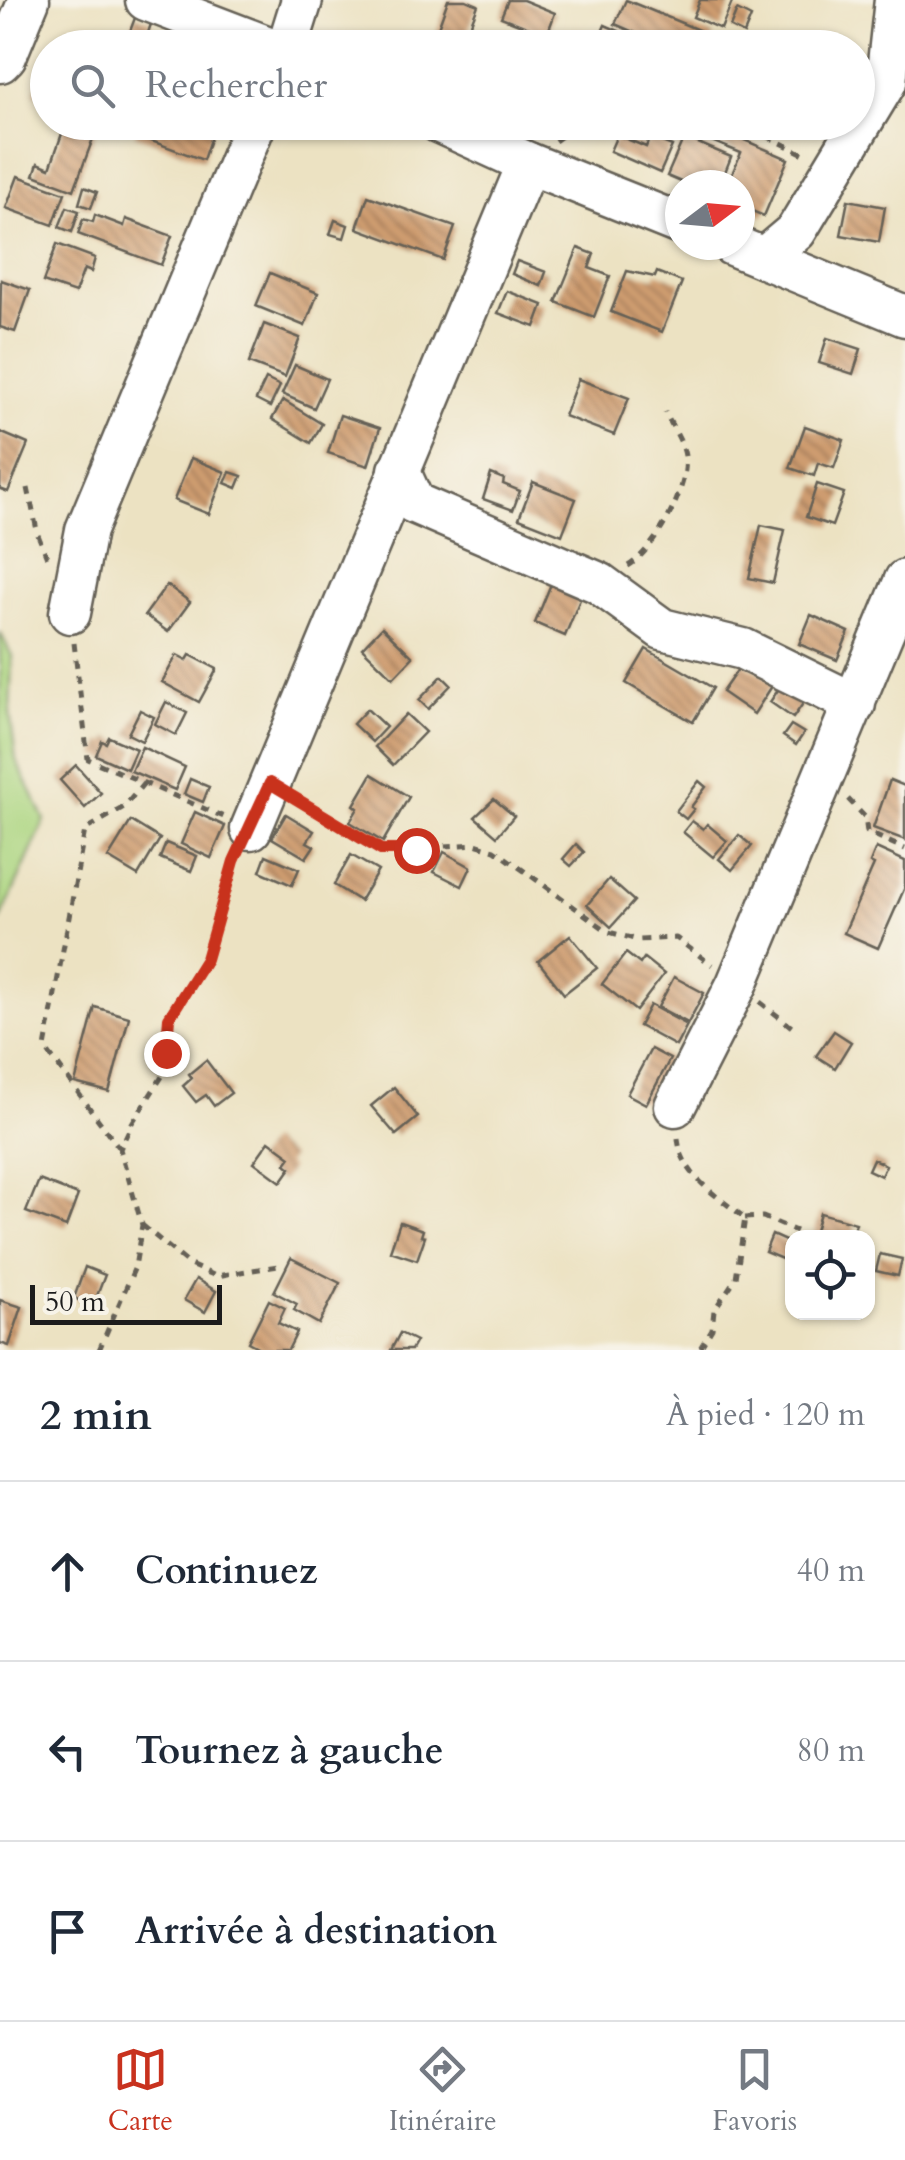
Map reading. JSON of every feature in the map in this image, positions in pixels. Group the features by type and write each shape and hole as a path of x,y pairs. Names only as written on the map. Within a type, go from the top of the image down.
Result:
{"street":[{"path":"0,62 29,0"},
{"path":"146,0 225,30"},
{"path":"293,30 302,0"},
{"path":"875,100 886,82 894,0"},
{"path":"70,613 86,530 248,140"},
{"path":"478,140 665,218"},
{"path":"755,249 796,231 851,140"},
{"path":"251,829 528,163"},
{"path":"755,255 905,316"},
{"path":"398,470 414,503 599,582 662,629 743,649 854,704"},
{"path":"675,1106 737,984 905,580"}],"path":[{"path":"528,163 557,140"},
{"path":"776,140 834,168"},
{"path":"599,582 642,557 680,493 685,456 665,412"},
{"path":"28,488 38,536 50,566"},
{"path":"70,613 88,759 251,829 234,861 206,959 169,1018 164,1075 120,1149"},
{"path":"826,776 866,817 868,832 905,849"},
{"path":"98,1350 135,1268 142,1225 120,1149 45,1048 85,830 124,807 144,783"},
{"path":"270,783 381,850 475,844 495,850 609,932 638,940 676,938 797,1032"},
{"path":"675,1106 679,1153 702,1185 745,1218 762,1217 794,1230"},
{"path":"699,1350 712,1329 714,1310 736,1278 745,1218"},
{"path":"142,1225 190,1265 216,1276 278,1266"}],"green space":[{"path":"0,632 12,656 10,713 16,760 45,820 0,921"}],"building":[{"path":"448,0 478,5 468,30 437,30"},
{"path":"508,0 523,0 555,13 549,30 534,30 501,17"},
{"path":"626,0 698,30 629,30 615,24"},
{"path":"700,0 733,0 721,29 693,17"},
{"path":"737,10 751,17 746,30 730,27"},
{"path":"136,15 152,21 149,30 130,30"},
{"path":"60,140 92,140 74,190 34,175 38,163 50,168"},
{"path":"149,140 210,140 203,160"},
{"path":"615,140 629,140 646,147 649,140 657,140 672,146 660,173 610,151"},
{"path":"683,140 731,157 726,170 670,170"},
{"path":"709,140 744,140 788,159 764,216 755,212 755,170 734,170 741,153"},
{"path":"18,176 65,193 53,225 6,208"},
{"path":"84,187 97,192 91,208 79,204"},
{"path":"368,196 455,227 443,260 357,228"},
{"path":"848,200 885,207 879,242 841,235"},
{"path":"67,207 79,211 72,232 59,227"},
{"path":"95,215 124,226 126,219 172,236 161,265 78,234 83,219 93,222"},
{"path":"335,220 348,225 344,238 330,234"},
{"path":"57,244 95,258 91,272 84,269 75,293 43,282"},
{"path":"578,248 594,254 589,268 610,276 594,317 556,302"},
{"path":"517,261 546,272 541,286 512,274"},
{"path":"627,271 655,277 657,272 682,282 662,332 611,312"},
{"path":"270,273 318,293 305,326 256,306"},
{"path":"1,280 30,290 15,332 0,327"},
{"path":"507,291 543,305 535,327 498,313"},
{"path":"264,324 300,338 285,377 249,363"},
{"path":"827,338 861,349 853,374 819,363"},
{"path":"295,365 327,379 314,408 282,394"},
{"path":"266,379 280,386 270,407 256,400"},
{"path":"578,379 629,398 614,435 564,416"},
{"path":"283,400 322,424 311,443 272,419"},
{"path":"340,415 380,428 368,466 328,453"},
{"path":"805,426 844,440 834,468 818,463 814,476 790,468"},
{"path":"0,432 28,444 8,492 0,489"},
{"path":"191,458 225,472 209,514 174,500"},
{"path":"230,472 242,476 237,488 225,483"},
{"path":"491,474 520,491 513,510 483,499"},
{"path":"533,482 576,499 562,535 519,518"},
{"path":"817,484 844,493 832,526 806,517"},
{"path":"761,525 785,530 773,583 749,578"},
{"path":"553,579 583,592 565,636 535,623"},
{"path":"167,585 190,602 168,632 145,615"},
{"path":"811,615 849,632 837,660 799,644"},
{"path":"382,627 413,657 393,678 362,648"},
{"path":"646,649 713,688 693,722 626,683"},
{"path":"177,655 187,660 190,655 217,669 199,702 162,682"},
{"path":"743,662 774,683 754,714 722,692"},
{"path":"442,676 451,685 428,709 419,700"},
{"path":"780,687 804,702 793,718 770,702"},
{"path":"166,702 187,713 176,735 155,724"},
{"path":"367,709 386,727 372,742 353,724"},
{"path":"140,710 154,717 142,741 128,734"},
{"path":"406,714 425,732 393,765 375,747"},
{"path":"791,725 804,733 796,745 783,736"},
{"path":"109,737 136,749 127,769 96,755 102,741 106,743"},
{"path":"142,747 185,767 175,790 131,771"},
{"path":"76,765 101,793 85,808 60,780"},
{"path":"372,774 409,797 383,842 350,822 358,808 354,805"},
{"path":"190,779 209,787 203,802 184,794"},
{"path":"890,780 905,786 905,840 873,828"},
{"path":"699,781 706,787 686,819 676,811"},
{"path":"494,799 514,816 497,836 475,817"},
{"path":"195,812 225,826 211,858 181,844"},
{"path":"286,814 314,831 307,842 314,846 306,858 272,838"},
{"path":"131,821 160,839 138,876 108,858"},
{"path":"692,821 703,829 707,824 727,841 713,857 683,832"},
{"path":"739,835 752,846 732,870 719,859"},
{"path":"166,843 197,856 191,871 160,858"},
{"path":"576,844 584,852 571,866 563,859"},
{"path":"876,848 905,861 905,887 878,948 844,933 874,865 870,863"},
{"path":"444,852 471,867 462,886 434,872"},
{"path":"266,855 299,869 292,885 260,871"},
{"path":"351,855 378,871 360,901 334,885"},
{"path":"609,879 634,901 611,927 587,905"},
{"path":"570,935 597,968 564,994 538,961"},
{"path":"626,953 640,964 644,958 664,974 636,1011 602,984"},
{"path":"674,977 704,993 688,1023 658,1007"},
{"path":"650,1005 687,1025 676,1046 639,1026"},
{"path":"95,1007 129,1017 109,1092 75,1083"},
{"path":"834,1031 851,1042 835,1068 816,1056"},
{"path":"651,1049 670,1059 646,1104 627,1094"},
{"path":"206,1060 231,1093 214,1106 206,1095 196,1102 183,1086 192,1078 189,1074"},
{"path":"394,1087 418,1117 396,1135 371,1106"},
{"path":"269,1141 291,1157 286,1164 291,1168 281,1182 254,1162"},
{"path":"873,1159 886,1165 881,1176 868,1170"},
{"path":"39,1180 78,1195 66,1227 26,1212"},
{"path":"820,1213 856,1223 854,1230 815,1230"},
{"path":"400,1222 423,1230 421,1236 425,1237 417,1260 390,1251"},
{"path":"772,1235 785,1241 785,1260 765,1252"},
{"path":"880,1254 902,1259 898,1276 876,1271"},
{"path":"291,1258 340,1283 319,1324 294,1310 297,1304 274,1292"},
{"path":"85,1267 105,1275 93,1306 74,1298"},
{"path":"196,1279 216,1291 205,1312 184,1300"},
{"path":"0,1300 22,1307 9,1346 0,1343"},
{"path":"269,1300 285,1308 278,1323 297,1332 288,1350 263,1350 248,1342"},
{"path":"400,1333 416,1341 411,1350 391,1350"}],"route":[{"path":"166,1053 169,1018 206,959 234,861 270,783 381,850 416,850"}]}
